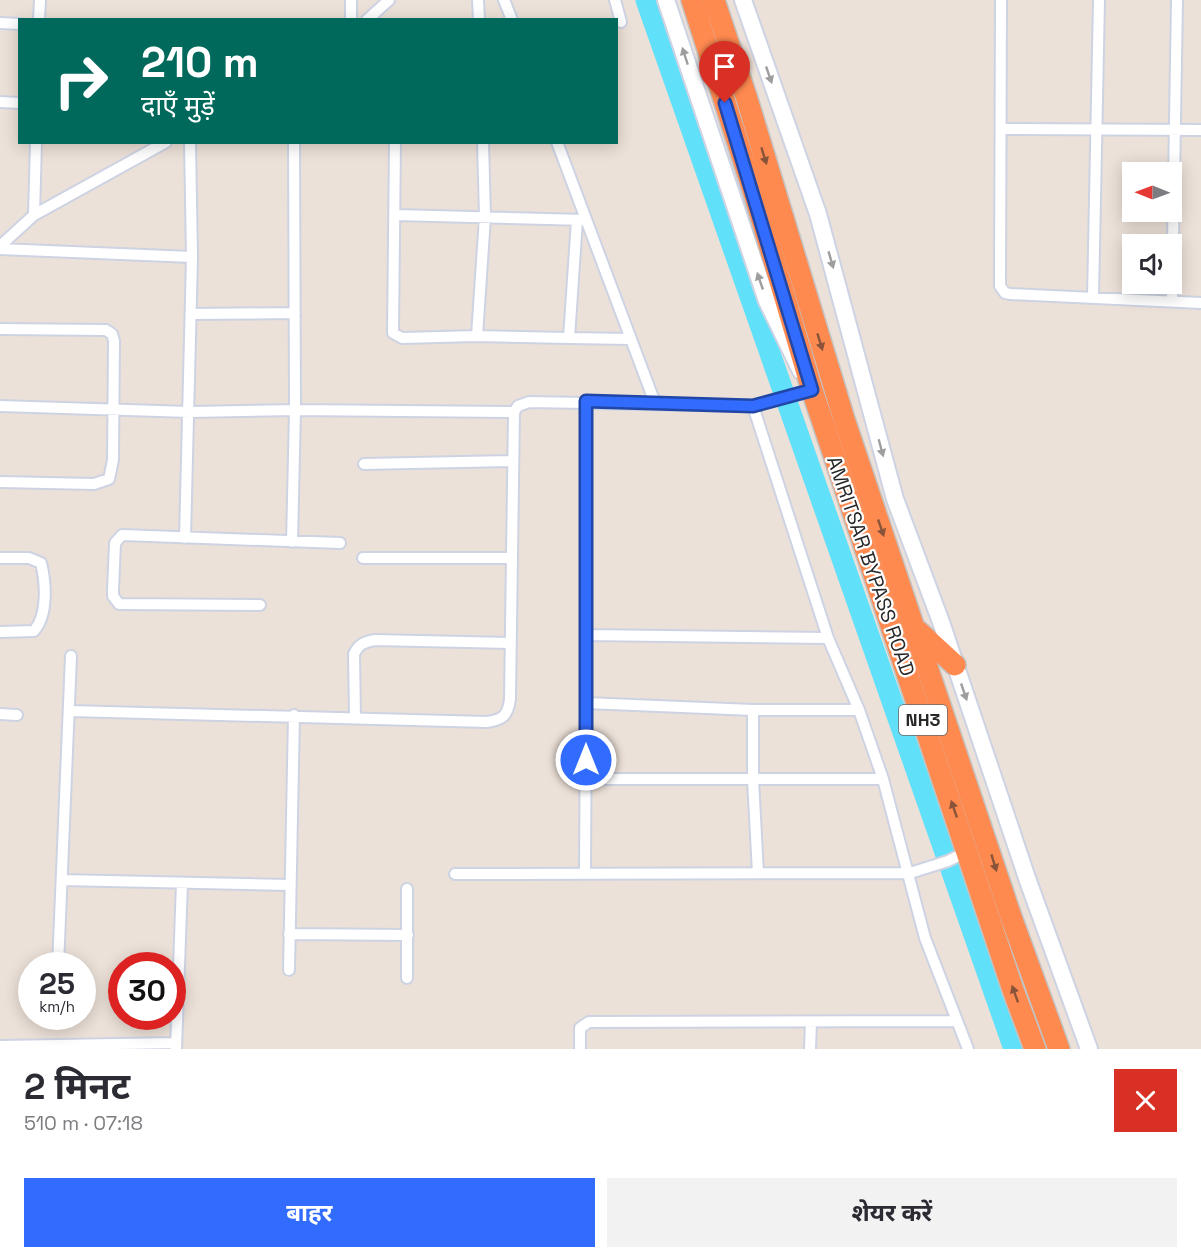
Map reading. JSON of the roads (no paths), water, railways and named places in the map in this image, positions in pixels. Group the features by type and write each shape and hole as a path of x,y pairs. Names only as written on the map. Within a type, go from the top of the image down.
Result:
{"highway":[{"name":"NH3","path":"692,0 796,333 802,392"},
{"name":"NH3","path":"714,0 747,99 841,409 915,629"},
{"name":"AMRITSAR BYPASS ROAD","path":"802,392 968,851 1013,990 1035,1049"},
{"name":"AMRITSAR BYPASS ROAD","path":"915,629 1021,946 1059,1049"},
{"path":"915,629 955,665"}],"street":[{"path":"39,18 40,0"},
{"path":"351,0 351,18"},
{"path":"369,18 389,0"},
{"path":"478,0 479,18"},
{"path":"504,0 511,18"},
{"path":"615,0 621,22"},
{"path":"70,711 294,715 487,722 500,720 509,708 514,412 518,406 529,402 586,401 753,406 802,392 791,355 767,301 666,0"},
{"path":"743,0 818,214 895,500 1089,1049"},
{"path":"1001,0 1000,286 1005,293 1010,294 1201,303"},
{"path":"1093,297 1099,0"},
{"path":"1172,301 1177,0"},
{"path":"0,23 18,24"},
{"path":"0,102 18,103"},
{"path":"1002,129 1201,130"},
{"path":"34,215 36,144"},
{"path":"0,248 34,215 162,144"},
{"path":"185,538 190,412 192,257 190,144"},
{"path":"292,542 295,410 294,144"},
{"path":"395,144 393,333 402,339 477,336 631,339"},
{"path":"477,336 485,217 483,144"},
{"path":"558,144 581,220 655,403"},
{"path":"395,215 581,220"},
{"path":"569,338 581,220"},
{"path":"0,248 192,257"},
{"path":"191,314 295,313"},
{"path":"0,329 109,331 114,341 112,470 104,483 0,482"},
{"path":"585,872 586,401"},
{"path":"0,406 190,412 295,410 514,412"},
{"path":"753,406 828,638 859,710 883,779 910,873 925,938 968,1049"},
{"path":"364,464 513,460"},
{"path":"260,605 119,604 112,590 113,550 117,539 122,535 340,543"},
{"path":"0,558 29,558 41,563 44,608 39,625 34,631 0,632"},
{"path":"363,558 512,558"},
{"path":"586,634 828,638"},
{"path":"355,718 354,654 358,646 364,642 375,640 511,643"},
{"path":"59,952 71,656"},
{"path":"586,703 753,710 859,710"},
{"path":"753,710 753,780 758,873"},
{"path":"0,714 17,716"},
{"path":"289,970 294,715"},
{"path":"586,780 883,779"},
{"path":"455,874 910,873 948,861 968,851"},
{"path":"62,880 289,885"},
{"path":"0,1046 176,1046 182,883"},
{"path":"407,889 407,978"},
{"path":"289,934 408,935"},
{"path":"580,1049 580,1028 589,1022 957,1021"},
{"path":"810,1049 811,1022"}],"waterway":[{"path":"646,0 1014,1049"}]}
